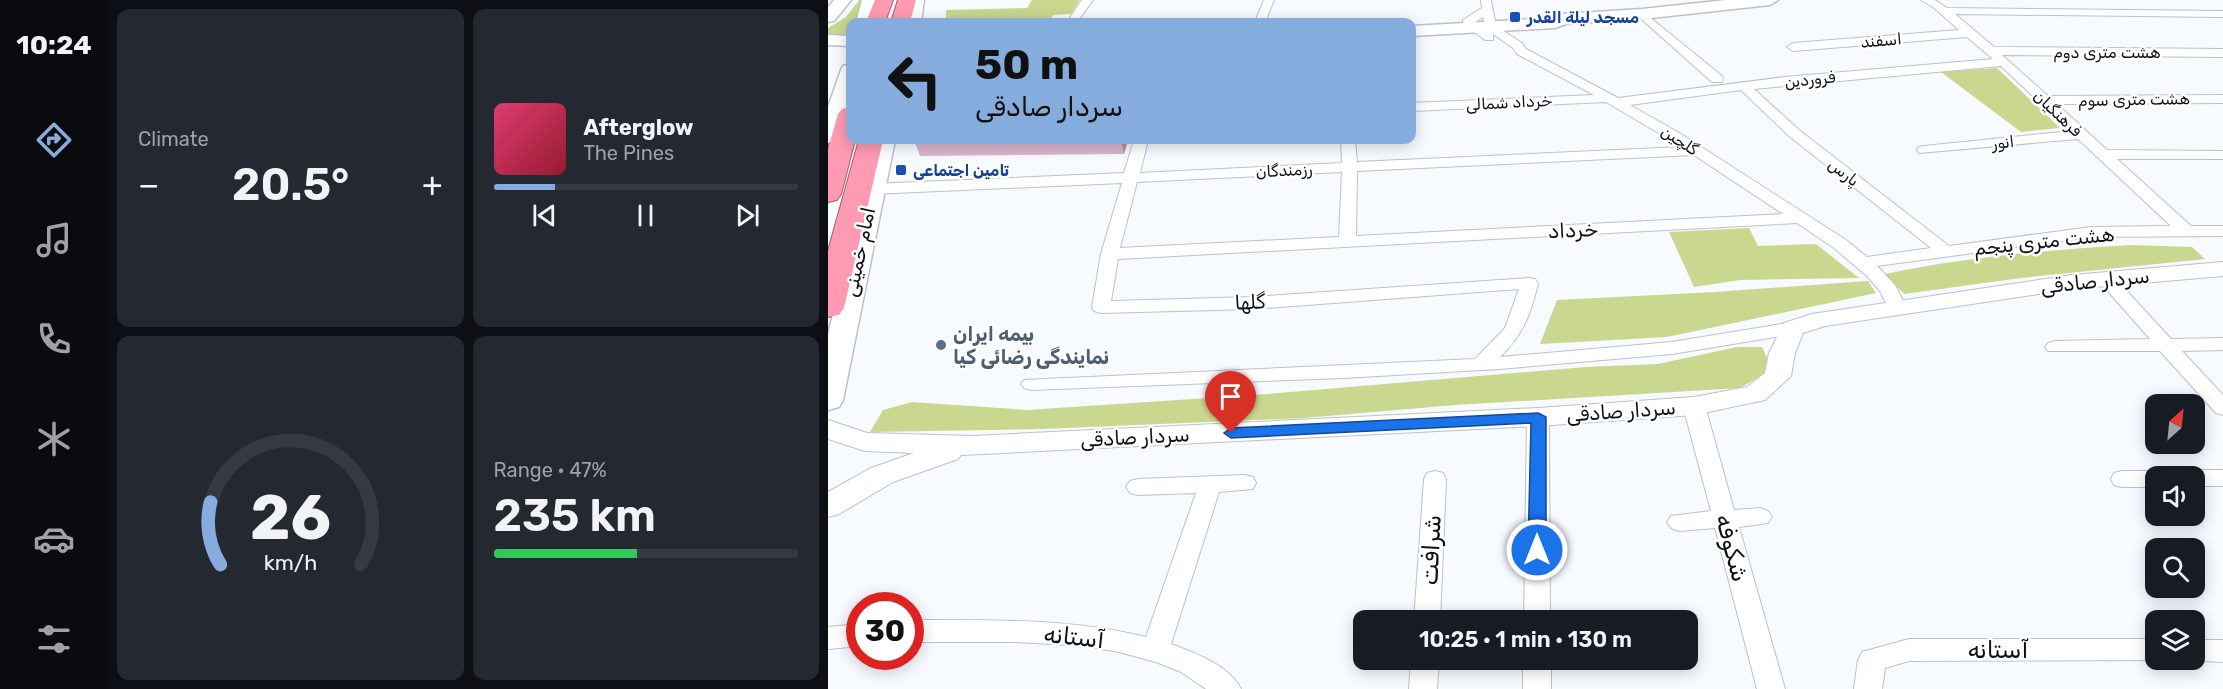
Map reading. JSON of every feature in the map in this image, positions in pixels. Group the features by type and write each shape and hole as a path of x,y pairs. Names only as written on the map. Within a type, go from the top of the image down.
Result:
{"highway":[{"path":"877,18 884,0"},
{"path":"902,18 907,0"},
{"path":"828,194 838,115"},
{"path":"828,308 870,144"}],"main road":[{"path":"828,17 843,0"},
{"path":"865,18 870,0"},
{"path":"914,18 916,0"},
{"path":"1416,25 1482,17 1555,23 1563,20 1770,0"},
{"path":"1416,30 1482,17"},
{"path":"828,40 846,41"},
{"path":"828,48 846,49"},
{"path":"828,137 838,115 846,85"},
{"name":"امام خمینی","path":"828,400 883,144"}],"street":[{"path":"1075,18 1088,0"},
{"path":"1262,18 1269,0"},
{"path":"1926,0 1979,0"},
{"name":"فرهنگیان","path":"1926,0 1944,11 1991,51 2186,231"},
{"path":"1944,11 2223,14"},
{"path":"1642,14 1718,80"},
{"name":"گلچین","path":"1482,17 1505,47 1521,51 1612,100 1696,151 1866,262 1895,298 1897,307"},
{"name":"اسفند","path":"1793,47 1969,33"},
{"name":"هشت متری دوم","path":"1991,51 2223,52"},
{"name":"فروردین","path":"1612,100 1796,80 2003,62"},
{"name":"پارس","path":"1746,87 1794,133 1946,252"},
{"name":"هشت متری سوم","path":"2045,100 2223,99"},
{"name":"خرداد شمالی","path":"1416,107 1612,100"},
{"name":"انور","path":"1924,150 2081,134"},
{"name":"گلها","path":"1140,144 1110,254 1101,307 1252,303 1529,283 1522,315 1512,335 1481,364"},
{"path":"1347,144 1350,166 1347,242"},
{"name":"رزمندگان","path":"872,189 1696,151"},
{"path":"2103,154 2223,155"},
{"name":"خرداد","path":"1110,254 1798,218"},
{"name":"هشت متری پنجم","path":"1866,262 2091,232 2223,231"},
{"name":"سردار صادقی","path":"972,446 1538,417 1694,406 1755,394 1778,376 1782,353 1793,328 1821,319 2106,279 2223,269"},
{"path":"2106,279 2223,408"},
{"path":"1031,384 1481,364 1656,350 1793,328"},
{"path":"2055,347 2223,344"},
{"name":"شکوفه","path":"1694,406 1771,689"},
{"path":"1537,610 1538,417"},
{"path":"828,429 866,442 972,446"},
{"path":"828,506 882,475 972,446"},
{"path":"2205,478 2223,478"},
{"path":"2122,479 2145,479"},
{"name":"شرافت","path":"1428,610 1435,480"},
{"path":"1138,487 1245,483"},
{"path":"1155,651 1210,485"},
{"path":"1679,522 1760,518"},
{"name":"آستانه","path":"924,631 1047,632 1135,644 1187,662 1227,689"},
{"path":"828,638 846,636"},
{"name":"آستانه","path":"1868,689 1872,660 1909,650 2145,650"},
{"path":"2205,651 2223,651"},
{"path":"1423,689 1424,670"},
{"path":"1537,670 1537,689"}],"green space":[{"path":"859,0 863,0 857,18 846,18 846,38 828,37 828,28 846,17"},
{"path":"1032,0 1080,0 1071,14 1053,15 1052,18 946,18 946,10 1027,8"},
{"path":"1997,68 2060,128 2021,132 1941,72"},
{"path":"1749,228 1758,246 1816,244 1859,278 1740,280 1694,287 1669,232"},
{"path":"2131,245 2192,247 2205,259 2021,278 1904,294 1885,274 2008,255"},
{"path":"1868,281 1876,293 1667,337 1540,344 1557,300"},
{"path":"1737,347 1762,347 1768,360 1766,373 1740,388 1455,405 1304,418 1043,429 870,432 883,410 912,402 1027,410 1268,394 1586,367 1658,364"}],"place":[{"name":"مسجد لیلة القدر","path":"1515,17"},
{"name":"تامین اجتماعی","path":"901,170"},
{"name":"بیمه ایران نمایندگی رضائی کيا","path":"941,345"}],"route":[{"path":"1231,433 1538,417 1537,550"}]}
